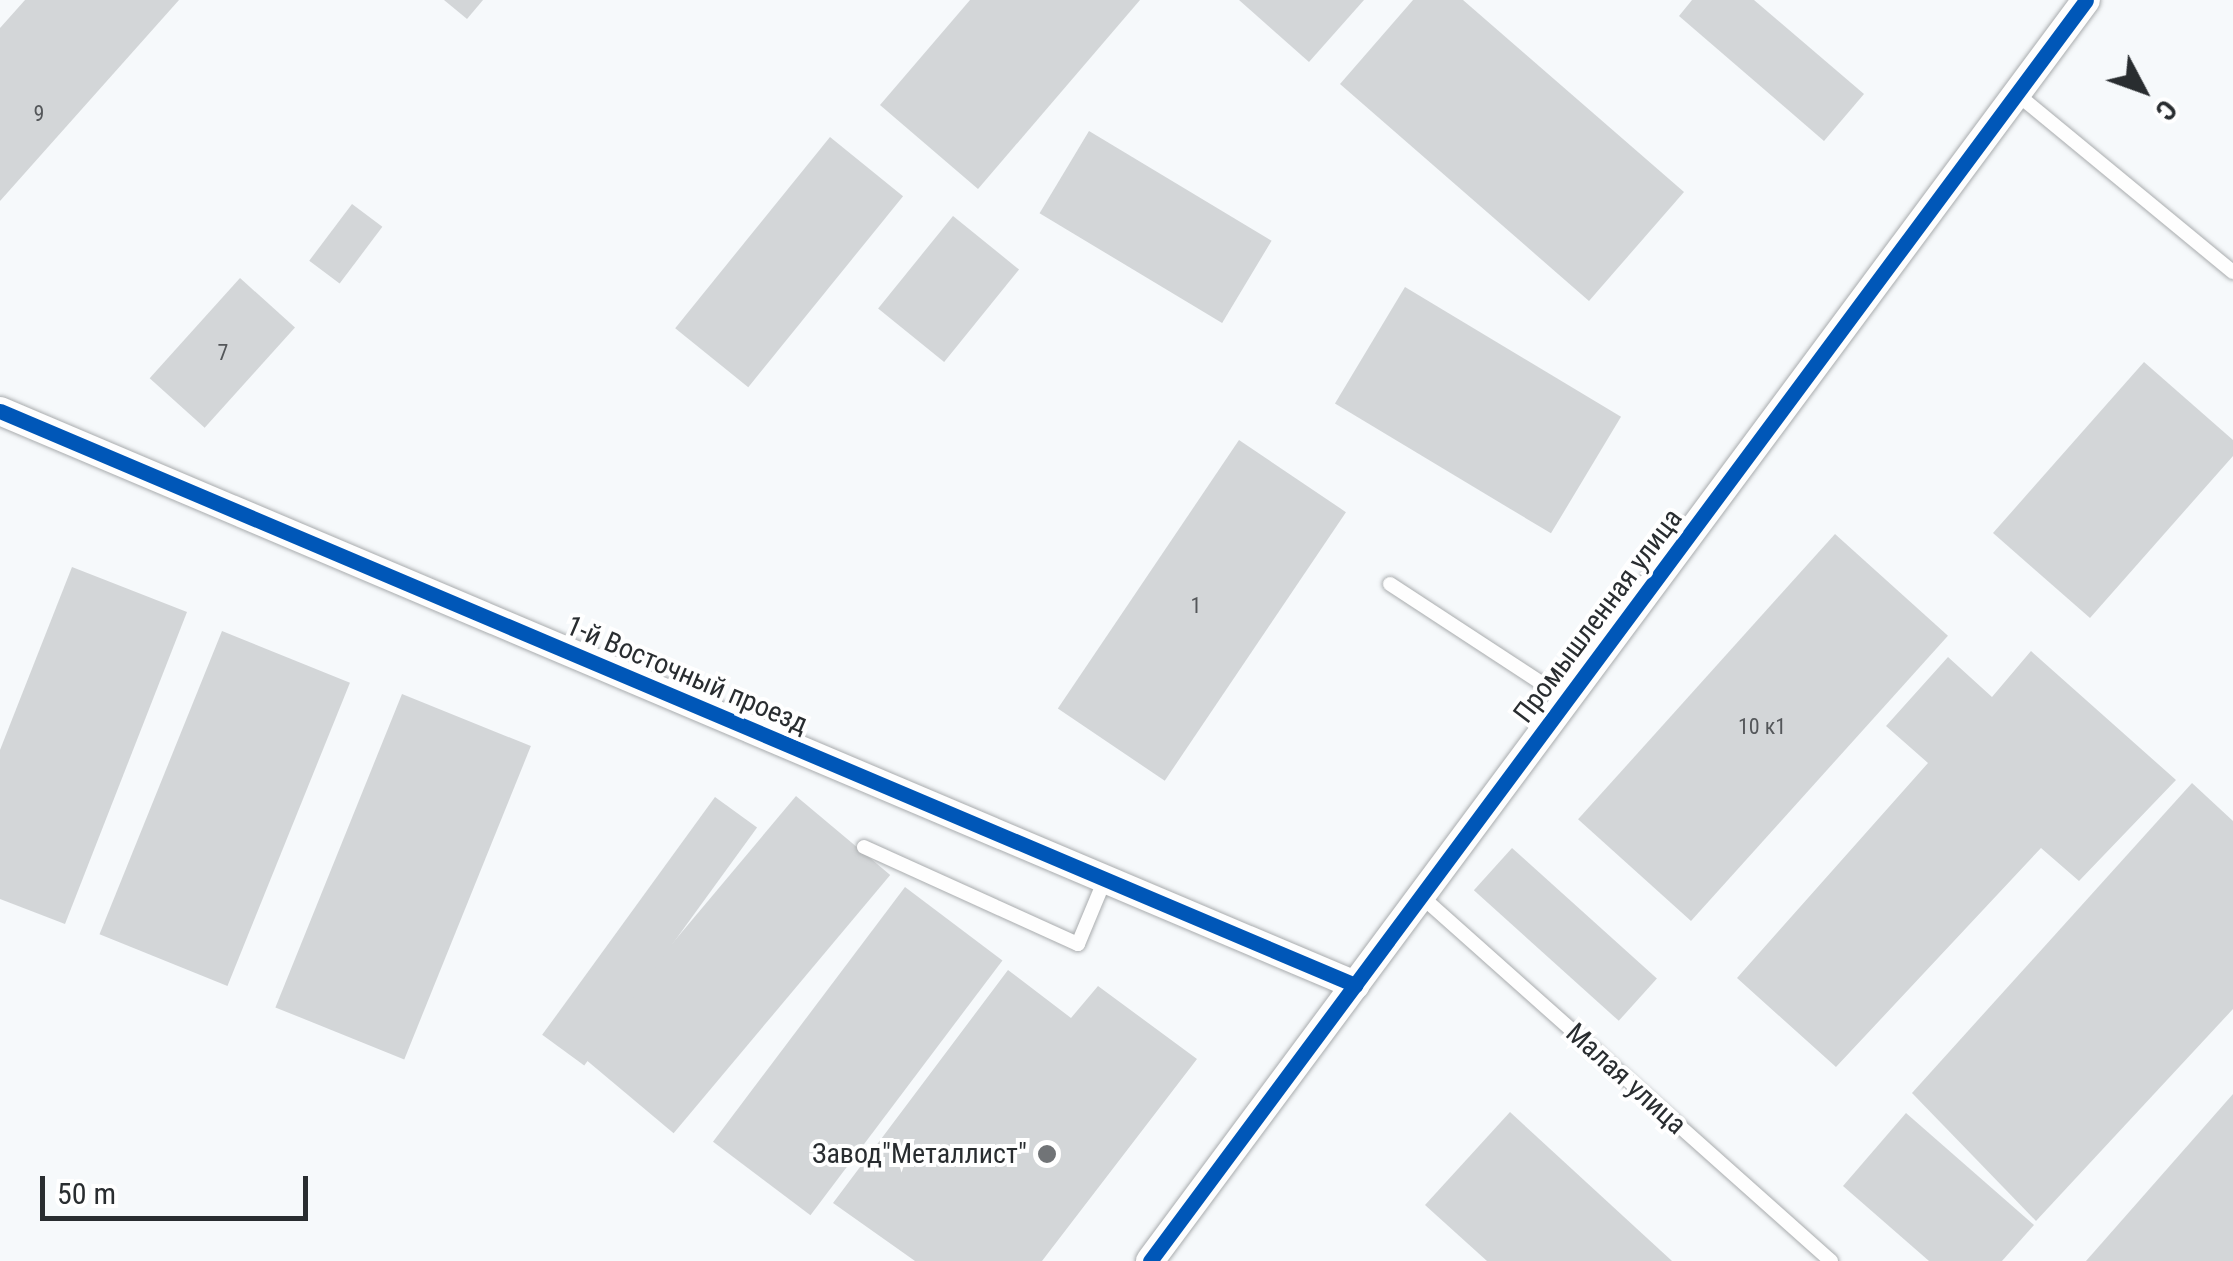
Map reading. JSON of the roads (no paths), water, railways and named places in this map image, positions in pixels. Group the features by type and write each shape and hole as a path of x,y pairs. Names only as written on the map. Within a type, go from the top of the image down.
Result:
{"street":[{"name":"Промышленная улица","path":"1150,1261 2086,0"},
{"name":"1-й Восточный проезд","path":"0,411 1355,985"}],"lane":[{"path":"2017,94 2233,272"},
{"path":"1390,584 1567,700"},
{"path":"864,847 1078,944 1105,879"},
{"name":"Малая улица","path":"1420,896 1831,1261"}],"place":[{"name":"Завод\"Металлист\"","path":"1047,1154"}]}
